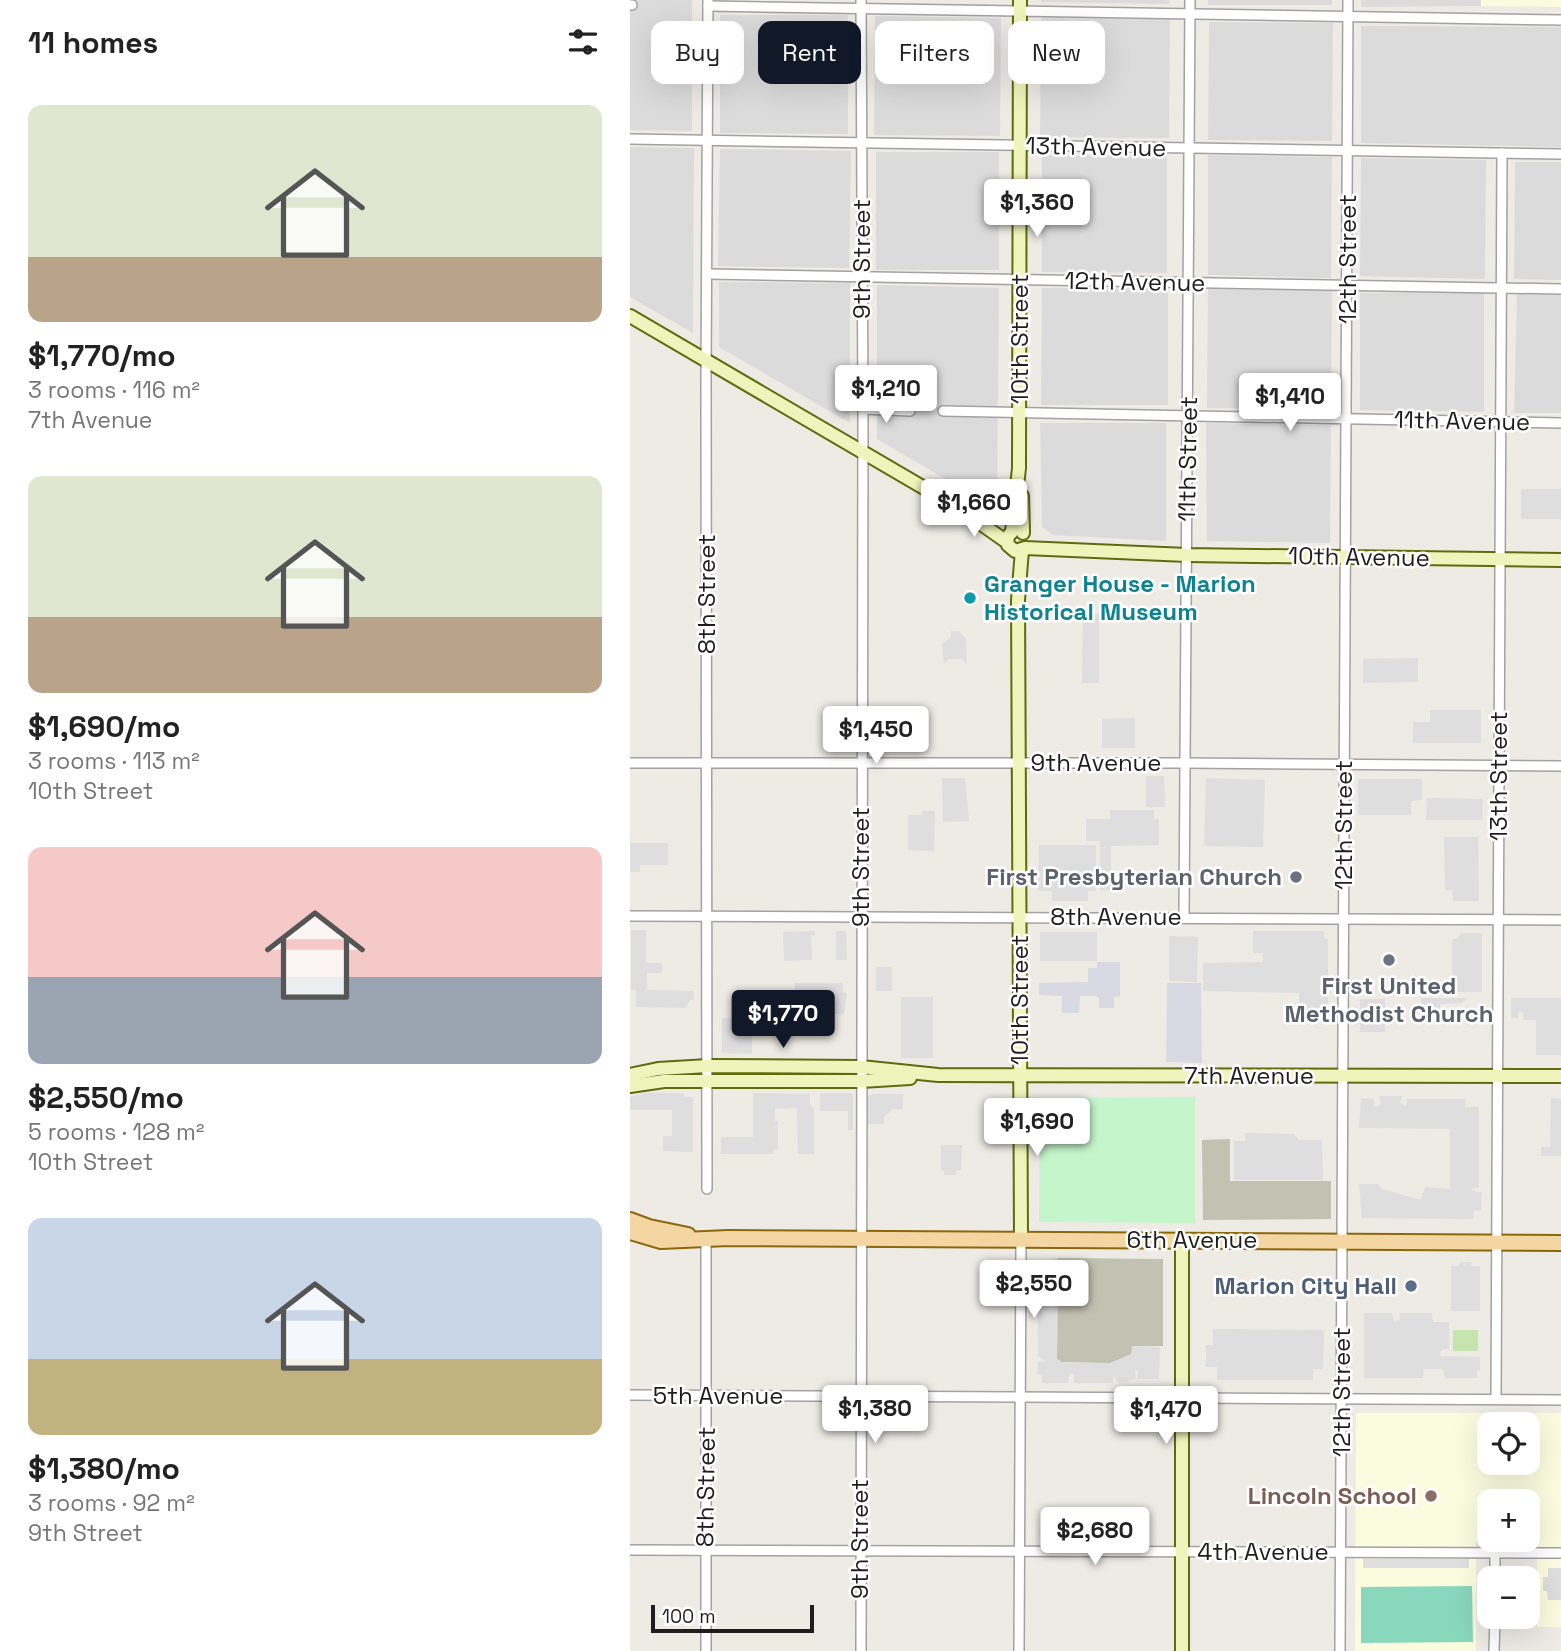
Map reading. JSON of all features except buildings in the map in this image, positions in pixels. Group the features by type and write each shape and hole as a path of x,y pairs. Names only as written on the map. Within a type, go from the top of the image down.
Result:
{"main road":[{"name":"6th Avenue","path":"630,1220 649,1227 706,1238"},
{"name":"6th Avenue","path":"630,1232 661,1241 706,1238 1558,1242"}],"street":[{"name":"11th Street","path":"1184,918 1190,0"},
{"name":"12th Street","path":"1340,1651 1348,0"},
{"path":"708,3 1020,5 1190,13 1561,20"},
{"name":"8th Street","path":"707,1189 708,3"},
{"name":"9th Street","path":"861,4 861,1651"},
{"name":"10th Street","path":"1018,1651 1021,1240 1017,541 1020,413 1020,5"},
{"name":"13th Avenue","path":"630,139 1561,154"},
{"name":"13th Street","path":"1496,1399 1502,153"},
{"name":"12th Avenue","path":"708,274 1561,289"},
{"name":"10th Avenue","path":"630,316 960,509 985,519 1017,541 1073,549 1187,555 1561,560"},
{"path":"863,409 910,411"},
{"name":"11th Avenue","path":"943,411 1561,423"},
{"name":"9th Avenue","path":"630,762 1561,766"},
{"name":"8th Avenue","path":"630,916 1561,920"},
{"name":"7th Avenue","path":"630,1075 708,1066 861,1067 938,1075"},
{"name":"7th Avenue","path":"630,1086 652,1082 861,1081 938,1075 1561,1076"},
{"name":"8th Street","path":"706,1238 706,1651"},
{"path":"1182,1240 1182,1651"},
{"name":"5th Avenue","path":"630,1395 1561,1400"},
{"name":"4th Avenue","path":"630,1550 1561,1553"},
{"path":"1495,1553 1495,1566"},
{"path":"1494,1651 1495,1629"}],"shaded area":[{"path":"630,0 692,0 692,21 651,21 651,84 692,84 692,131 630,130"},
{"path":"1169,0 1169,4 1041,2"},
{"path":"1208,0 1332,0 1332,5 1208,5"},
{"path":"1361,0 1481,0 1481,6 1361,7"},
{"path":"1481,0 1561,0 1561,7 1481,6"},
{"path":"720,15 848,15 848,21 758,21 758,84 848,84 848,134 720,133 720,84 744,84 744,21 720,21"},
{"path":"875,16 1001,18 1000,136 874,135"},
{"path":"1041,18 1170,19 1169,138 1040,137 1040,84 1105,84 1105,21 1041,21"},
{"path":"1209,22 1333,23 1332,141 1208,140"},
{"path":"1361,26 1561,27 1561,147 1361,143"},
{"path":"630,147 694,148 693,333 630,297"},
{"path":"720,149 851,151 849,268 718,266"},
{"path":"876,152 999,152 999,270 876,270"},
{"path":"1042,155 1167,156 1167,273 1042,272"},
{"path":"1208,155 1332,157 1331,278 1208,275"},
{"path":"1361,158 1486,160 1485,279 1360,276"},
{"path":"1515,162 1561,162 1561,280 1514,279"},
{"path":"719,282 850,283 850,423 719,347"},
{"path":"877,285 999,288 997,509 877,439"},
{"path":"1042,288 1168,288 1168,405 1041,405"},
{"path":"1208,289 1332,291 1331,409 1207,408"},
{"path":"1360,293 1484,293 1484,412 1360,410"},
{"path":"1517,294 1561,295 1561,413 1514,413"},
{"path":"1040,423 1166,423 1166,541 1053,535 1042,527"},
{"path":"1206,423 1331,425 1330,543 1207,541"},
{"path":"1521,489 1561,489 1561,519 1521,519"},
{"path":"1083,614 1099,614 1099,683 1082,683"},
{"path":"951,631 959,631 966,639 967,664 961,659 949,659 944,664 942,644 951,637"},
{"path":"1418,658 1418,682 1363,683 1363,659"},
{"path":"1430,710 1481,710 1481,743 1413,743 1413,722 1430,722"},
{"path":"1135,718 1135,748 1102,748 1102,719"},
{"path":"1146,776 1164,776 1165,807 1146,807"},
{"path":"942,778 965,778 969,821 943,822"},
{"path":"1206,778 1265,780 1263,847 1204,846"},
{"path":"1358,779 1422,779 1422,800 1411,801 1411,815 1358,815"},
{"path":"1427,798 1483,799 1482,820 1426,820"},
{"path":"1110,810 1154,810 1154,819 1159,819 1159,845 1111,846 1111,890 1100,890 1100,841 1086,841 1086,819 1110,819"},
{"path":"922,811 935,811 934,851 908,850 908,815 922,815"},
{"path":"1444,837 1478,837 1479,901 1453,901 1452,890 1445,890"},
{"path":"630,843 668,843 668,865 640,865 640,872 630,872"},
{"path":"1039,845 1096,845 1096,891 1088,891 1088,901 1052,901 1052,891 1038,891"},
{"path":"631,930 646,930 646,963 662,963 662,973 647,973 647,990 693,991 694,1000 690,1000 685,1008 636,1007 636,990 631,990"},
{"path":"815,931 815,935 811,936 812,960 784,961 783,932"},
{"path":"836,931 846,931 847,960 836,960"},
{"path":"1253,931 1324,931 1324,938 1328,939 1328,1020 1299,1020 1299,993 1203,991 1203,963 1263,962 1263,953 1253,953"},
{"path":"1040,932 1097,932 1097,961 1040,961"},
{"path":"1461,933 1482,933 1482,992 1452,992 1452,940 1458,938"},
{"path":"1169,936 1198,937 1197,982 1169,981"},
{"path":"1097,962 1120,962 1120,996 1114,997 1114,1008 1099,1008 1099,998 1096,996 1080,996 1079,1013 1062,1013 1062,996 1039,995 1039,983 1088,982 1088,968 1097,968"},
{"path":"876,967 892,967 892,991 876,991"},
{"path":"795,983 843,983 843,992 847,993 844,1014 792,1014 790,992 795,991"},
{"path":"1167,983 1201,983 1202,1063 1166,1062"},
{"path":"901,997 933,997 933,1058 901,1058"},
{"path":"1421,998 1468,998 1462,1003 1440,1004 1440,1014 1421,1014"},
{"path":"1511,998 1561,998 1561,1055 1536,1055 1536,1020 1524,1020 1523,1012 1518,1012 1518,1018 1511,1018"},
{"path":"1360,999 1385,999 1385,1032 1360,1032"},
{"path":"722,1018 752,1019 752,1054 722,1053"},
{"path":"645,1093 684,1093 684,1097 693,1097 693,1152 663,1151 663,1136 672,1136 672,1110 630,1110 630,1097"},
{"path":"753,1093 810,1094 810,1103 814,1110 814,1154 798,1154 797,1108 775,1109 778,1149 773,1150 773,1154 721,1154 721,1137 753,1137"},
{"path":"820,1093 853,1093 853,1130 848,1130 848,1111 820,1111"},
{"path":"903,1094 903,1109 893,1109 884,1117 884,1124 868,1124 868,1096"},
{"path":"1379,1096 1403,1096 1400,1102 1404,1106 1407,1105 1407,1099 1465,1099 1465,1107 1479,1107 1479,1187 1471,1189 1482,1192 1481,1210 1474,1211 1473,1219 1362,1218 1359,1184 1378,1184 1382,1189 1421,1200 1425,1187 1450,1189 1450,1129 1359,1128 1361,1098 1374,1099 1374,1107 1377,1107 1381,1104"},
{"path":"1551,1098 1561,1099 1561,1156 1541,1156 1541,1147 1550,1147"},
{"path":"1244,1133 1294,1134 1299,1140 1322,1140 1323,1180 1234,1180 1234,1141 1246,1141"},
{"path":"1230,1139 1230,1181 1331,1181 1331,1219 1203,1220 1202,1140"},
{"path":"941,1145 962,1145 961,1170 956,1170 956,1175 944,1175 941,1170"},
{"path":"1058,1258 1163,1259 1163,1346 1133,1346 1132,1354 1110,1363 1061,1362 1057,1359"},
{"path":"1058,1258 1057,1359 1064,1363 1110,1363 1131,1355 1132,1346 1160,1347 1159,1379 1137,1379 1138,1371 1135,1370 1136,1379 1118,1383 1114,1374 1113,1383 1074,1383 1072,1373 1068,1383 1042,1383 1042,1375 1037,1374 1038,1362 1046,1361 1038,1356 1037,1265 1048,1269 1049,1259"},
{"path":"1460,1262 1471,1262 1471,1266 1480,1266 1480,1311 1451,1311 1451,1266 1459,1266"},
{"path":"1364,1313 1392,1313 1394,1322 1400,1320 1400,1313 1432,1313 1433,1322 1449,1322 1449,1349 1441,1350 1440,1356 1480,1357 1477,1378 1445,1378 1443,1369 1424,1369 1423,1378 1364,1378"},
{"path":"1213,1329 1324,1330 1323,1369 1313,1369 1313,1380 1217,1380 1217,1367 1206,1367 1206,1345 1213,1345"},
{"path":"1356,1413 1477,1413 1477,1475 1540,1475 1540,1413 1561,1413 1561,1627 1540,1627 1540,1566 1537,1566 1537,1552 1540,1552 1540,1489 1477,1489 1476,1651 1355,1651"},
{"path":"1363,1559 1469,1559 1469,1568 1363,1568"},
{"path":"1548,1568 1561,1568 1561,1600 1548,1600 1547,1591 1543,1591 1543,1577 1548,1577"}],"green space":[{"path":"1195,1097 1195,1223 1039,1222 1040,1098"},
{"path":"1453,1330 1478,1330 1478,1351 1453,1351"},
{"path":"1472,1586 1473,1642 1361,1643 1361,1587"}],"place":[{"name":"Granger House - Marion Historical Museum","path":"970,598"},
{"name":"First Presbyterian Church","path":"1296,877"},
{"name":"First United Methodist Church","path":"1389,960"},
{"name":"Marion City Hall","path":"1411,1286"},
{"name":"Lincoln School","path":"1431,1496"}]}
